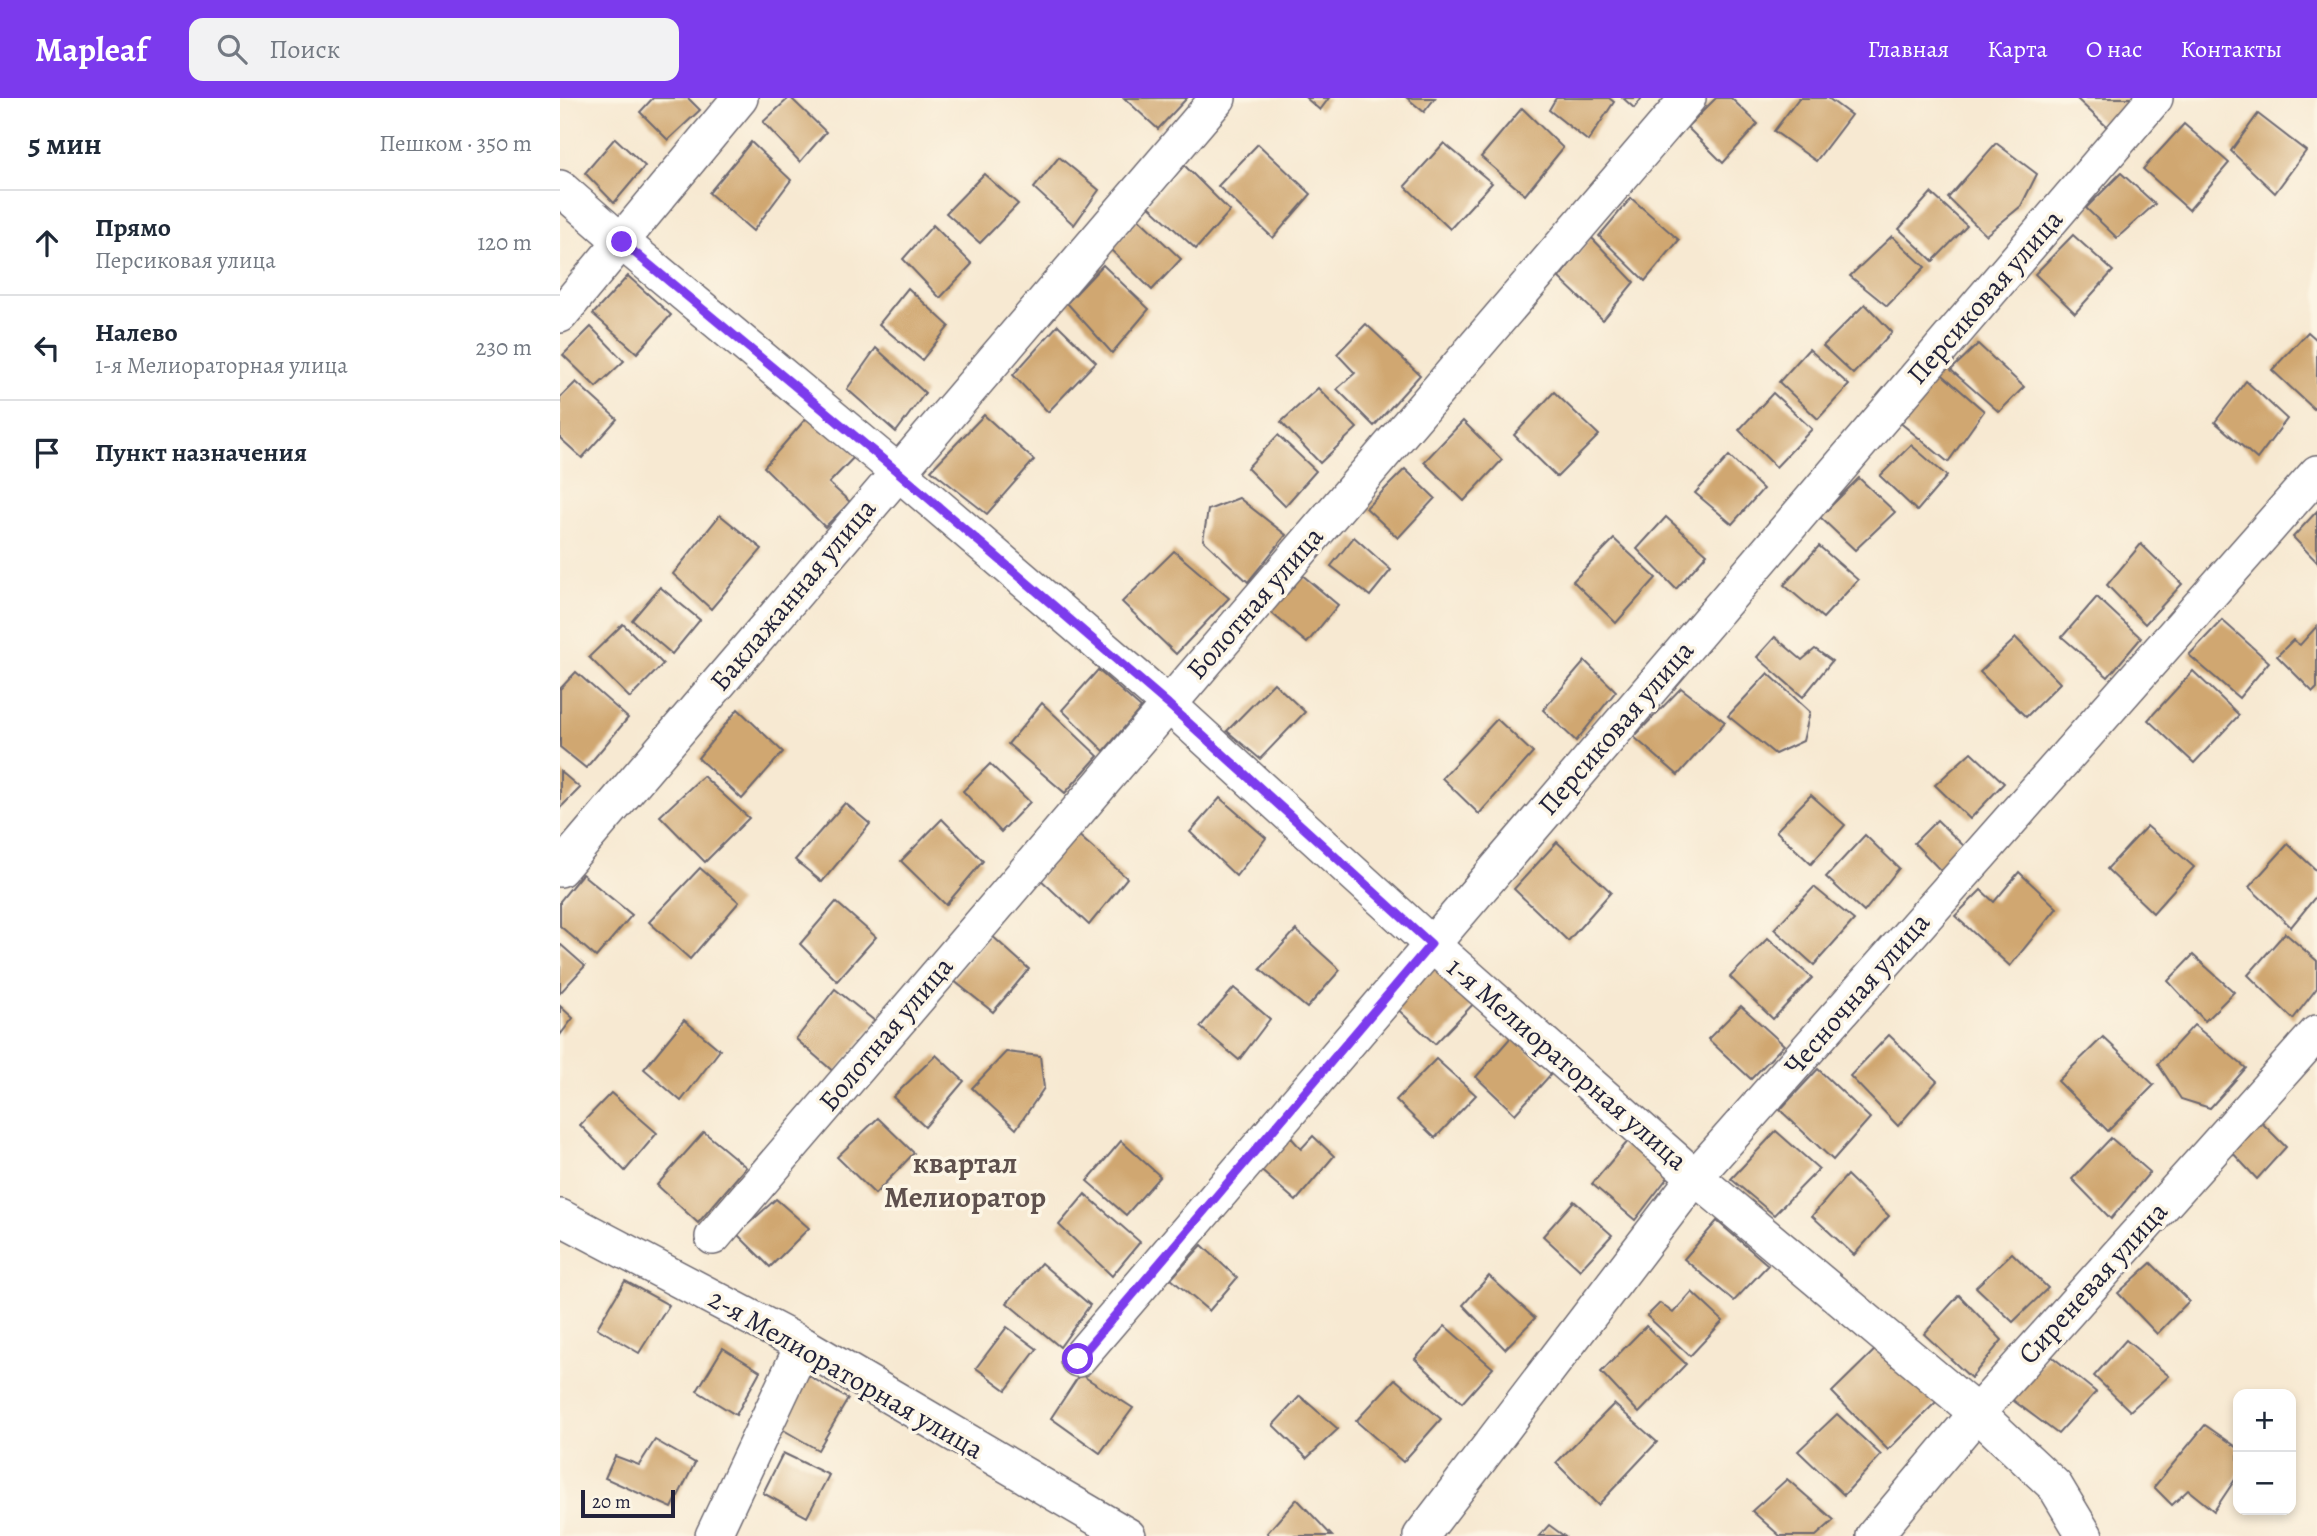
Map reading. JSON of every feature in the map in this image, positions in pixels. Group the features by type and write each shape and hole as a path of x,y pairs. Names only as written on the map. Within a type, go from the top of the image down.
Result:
{"street":[{"path":"560,315 740,98"},
{"name":"Баклажанная улица","path":"560,869 1218,98"},
{"name":"Болотная улица","path":"713,1237 1688,98"},
{"name":"Персиковая улица","path":"1078,1359 2155,98"},
{"name":"1-я Мелиораторная улица","path":"560,188 898,472 1168,704 1431,944 1695,1177 1977,1413 2055,1486 2085,1536"},
{"name":"Чесночная улица","path":"1421,1536 1695,1177 2317,472"},
{"name":"Сиреневая улица","path":"1874,1536 1977,1413 2317,1033"},
{"name":"2-я Мелиораторная улица","path":"560,1217 803,1345 1090,1526 1128,1536"},
{"path":"713,1536 803,1345"}],"building":[{"path":"653,98 688,98 700,110 668,140 640,112"},
{"path":"789,98 826,132 800,162 763,122"},
{"path":"1124,98 1187,98 1158,129"},
{"path":"1306,98 1329,98 1320,110"},
{"path":"1407,98 1435,98 1424,112"},
{"path":"1556,98 1609,98 1614,102 1588,141 1549,110"},
{"path":"1623,98 1642,98 1634,108"},
{"path":"1716,98 1731,98 1758,124 1723,163 1687,127"},
{"path":"1799,98 1828,98 1851,115 1816,161 1774,131"},
{"path":"2076,98 2134,98 2107,127"},
{"path":"1522,108 1563,148 1525,195 1481,157"},
{"path":"2258,114 2306,151 2275,193 2231,151"},
{"path":"2184,124 2229,163 2189,210 2143,169"},
{"path":"615,138 645,166 614,203 585,173"},
{"path":"751,142 791,180 753,231 709,193"},
{"path":"1444,143 1492,183 1450,229 1405,186"},
{"path":"1996,143 2037,174 2021,206 1986,235 1948,198"},
{"path":"1258,144 1311,194 1273,238 1218,186"},
{"path":"1059,157 1099,190 1074,225 1034,188"},
{"path":"1184,165 1230,211 1196,249 1148,205"},
{"path":"2121,173 2155,204 2117,238 2086,208"},
{"path":"984,174 1018,204 980,243 946,213"},
{"path":"1931,193 1967,226 1933,261 1899,229"},
{"path":"1631,198 1679,240 1645,281 1599,236"},
{"path":"1138,218 1181,259 1152,290 1111,250"},
{"path":"933,225 972,264 940,298 903,259"},
{"path":"2073,235 2113,271 2075,313 2035,274"},
{"path":"1892,236 1925,267 1887,306 1850,276"},
{"path":"1591,237 1634,282 1603,320 1559,278"},
{"path":"1103,265 1149,309 1112,353 1067,303"},
{"path":"628,276 671,315 637,353 593,314"},
{"path":"908,288 949,326 922,360 879,324"},
{"path":"1865,304 1892,332 1853,374 1823,346"},
{"path":"1366,324 1420,375 1374,426 1337,389 1355,373 1337,354"},
{"path":"1058,325 1096,362 1048,412 1013,375"},
{"path":"591,327 624,361 596,387 563,355"},
{"path":"2308,332 2317,340 2317,405 2314,409 2272,370"},
{"path":"1978,344 2024,387 1999,412 1951,370"},
{"path":"876,348 925,393 896,432 847,389"},
{"path":"1809,349 1849,385 1818,419 1779,382"},
{"path":"1937,370 1984,411 1948,462 1897,420"},
{"path":"2246,381 2287,419 2257,459 2215,422"},
{"path":"576,382 617,419 582,458 560,438 560,398"},
{"path":"1318,388 1357,428 1320,463 1281,422"},
{"path":"1554,392 1599,435 1557,477 1514,435"},
{"path":"1773,393 1812,429 1776,467 1739,430"},
{"path":"810,414 857,454 829,483 850,502 825,527 764,467"},
{"path":"984,415 1034,460 987,514 931,470"},
{"path":"1463,421 1502,460 1464,501 1424,462"},
{"path":"1278,435 1316,471 1285,506 1247,468"},
{"path":"1911,445 1947,476 1917,511 1880,476"},
{"path":"1729,456 1763,489 1732,524 1695,493"},
{"path":"1405,469 1435,498 1398,538 1366,508"},
{"path":"1859,478 1895,512 1855,550 1820,517"},
{"path":"1239,498 1286,535 1248,582 1203,540 1208,510"},
{"path":"2317,511 2317,562 2293,537"},
{"path":"720,515 762,549 711,609 673,574"},
{"path":"1666,517 1707,554 1676,589 1637,549"},
{"path":"1354,537 1391,570 1370,596 1331,566"},
{"path":"1614,539 1656,578 1616,623 1573,581"},
{"path":"2141,544 2182,584 2145,624 2107,585"},
{"path":"1819,546 1858,580 1823,618 1784,585"},
{"path":"1174,551 1229,598 1176,654 1122,602"},
{"path":"1301,574 1338,605 1307,643 1268,610"},
{"path":"660,587 700,620 672,654 632,620"},
{"path":"2097,597 2141,638 2108,677 2062,637"},
{"path":"2222,620 2269,662 2239,698 2189,655"},
{"path":"623,624 663,664 630,698 589,657"},
{"path":"2317,626 2317,688 2313,692 2277,656 2293,640 2300,645"},
{"path":"1775,637 1802,660 1815,649 1832,661 1803,697 1757,657"},
{"path":"2016,638 2060,683 2026,717 1980,672"},
{"path":"1585,661 1616,691 1576,741 1543,710"},
{"path":"1098,670 1141,708 1104,751 1062,710"},
{"path":"2193,671 2239,715 2194,763 2148,720"},
{"path":"576,672 628,718 586,768 560,747 560,689"},
{"path":"1768,673 1810,712 1803,741 1775,754 1728,716"},
{"path":"1274,683 1305,712 1260,759 1227,731"},
{"path":"1681,688 1725,722 1678,775 1634,737"},
{"path":"1042,703 1098,756 1065,793 1008,744"},
{"path":"738,709 783,752 742,799 698,758"},
{"path":"1497,719 1533,753 1479,814 1442,778"},
{"path":"1971,752 2004,783 1970,819 1935,785"},
{"path":"990,764 1030,802 1001,832 963,791"},
{"path":"560,771 580,788 560,808"},
{"path":"703,776 749,818 705,862 660,816"},
{"path":"1811,795 1845,825 1811,864 1776,831"},
{"path":"1220,798 1266,838 1236,876 1190,832"},
{"path":"845,803 870,824 822,882 795,860"},
{"path":"942,819 983,861 946,905 901,861"},
{"path":"1937,820 1968,850 1945,875 1914,843"},
{"path":"2147,826 2194,867 2153,913 2107,869"},
{"path":"1076,833 1127,878 1089,925 1039,878"},
{"path":"1865,835 1899,868 1864,912 1826,877"},
{"path":"1557,842 1611,892 1568,941 1514,889"},
{"path":"2288,844 2317,871 2317,895 2291,927 2249,887"},
{"path":"700,868 739,902 690,959 649,922"},
{"path":"2019,872 2057,908 2010,966 1955,916 1981,890 1994,902"},
{"path":"582,874 632,915 596,957 560,926 560,901"},
{"path":"1814,887 1854,920 1814,965 1774,929"},
{"path":"836,902 876,937 837,981 800,944"},
{"path":"1296,930 1340,970 1307,1008 1260,969"},
{"path":"2285,933 2317,961 2317,988 2293,1019 2248,975"},
{"path":"990,934 1029,969 993,1012 953,980"},
{"path":"1768,938 1812,978 1773,1019 1730,977"},
{"path":"560,944 585,966 560,993"},
{"path":"2193,955 2234,992 2205,1021 2168,981"},
{"path":"1430,959 1478,999 1435,1044 1392,1004"},
{"path":"1234,988 1270,1019 1239,1060 1200,1027"},
{"path":"835,989 876,1022 835,1073 796,1039"},
{"path":"560,1006 573,1018 560,1035"},
{"path":"1741,1006 1784,1045 1751,1079 1708,1039"},
{"path":"684,1020 720,1050 681,1101 644,1069"},
{"path":"2194,1025 2246,1068 2210,1108 2181,1099 2158,1064"},
{"path":"1889,1035 1937,1081 1898,1126 1850,1076"},
{"path":"1512,1036 1552,1073 1515,1114 1476,1077"},
{"path":"2103,1037 2154,1085 2108,1131 2058,1081"},
{"path":"1006,1052 1040,1056 1044,1088 1016,1129 972,1088"},
{"path":"936,1055 964,1081 925,1127 893,1097"},
{"path":"1436,1059 1476,1095 1435,1138 1396,1100"},
{"path":"1818,1069 1870,1118 1833,1160 1780,1110"},
{"path":"611,1093 657,1133 625,1171 580,1125"},
{"path":"878,1118 914,1153 875,1194 837,1157"},
{"path":"2262,1123 2286,1147 2257,1179 2231,1151"},
{"path":"1776,1131 1819,1169 1774,1215 1731,1179"},
{"path":"704,1132 746,1167 698,1223 657,1185"},
{"path":"1288,1134 1301,1149 1313,1136 1334,1156 1296,1201 1257,1167"},
{"path":"2111,1138 2150,1172 2111,1219 2072,1179"},
{"path":"1629,1140 1671,1173 1635,1220 1592,1184"},
{"path":"1121,1141 1160,1176 1126,1215 1087,1181"},
{"path":"1847,1175 1889,1216 1854,1255 1812,1216"},
{"path":"1085,1194 1140,1242 1112,1276 1059,1225"},
{"path":"776,1199 809,1228 770,1267 737,1234"},
{"path":"1574,1201 1612,1235 1580,1270 1543,1236"},
{"path":"1717,1221 1768,1265 1734,1301 1684,1259"},
{"path":"1202,1245 1237,1278 1209,1311 1171,1279"},
{"path":"2012,1253 2048,1288 2013,1322 1976,1287"},
{"path":"1041,1263 1090,1305 1060,1347 1007,1303"},
{"path":"2151,1263 2189,1301 2157,1334 2118,1293"},
{"path":"1489,1276 1535,1318 1505,1349 1463,1305"},
{"path":"625,1281 669,1305 639,1353 597,1328"},
{"path":"1692,1292 1723,1321 1690,1356 1647,1316 1660,1303 1673,1313"},
{"path":"1959,1295 2002,1340 1971,1378 1924,1334"},
{"path":"1445,1326 1493,1368 1462,1403 1415,1359"},
{"path":"1646,1326 1686,1364 1639,1413 1601,1372"},
{"path":"1007,1327 1037,1349 1006,1390 976,1368"},
{"path":"2126,1340 2169,1376 2130,1411 2094,1376"},
{"path":"1880,1345 1937,1401 1888,1450 1832,1392"},
{"path":"723,1348 760,1371 736,1415 697,1391"},
{"path":"2050,1355 2096,1392 2058,1434 2010,1398"},
{"path":"804,1373 848,1399 818,1450 775,1425"},
{"path":"1080,1374 1133,1408 1100,1453 1051,1418"},
{"path":"1395,1379 1441,1419 1403,1462 1356,1421"},
{"path":"1300,1396 1338,1429 1307,1458 1273,1425"},
{"path":"1614,1404 1657,1442 1598,1505 1556,1463"},
{"path":"1837,1414 1881,1455 1844,1495 1798,1451"},
{"path":"2205,1425 2233,1445 2233,1482 2214,1511 2188,1490 2172,1505 2154,1487"},
{"path":"655,1440 695,1463 672,1508 605,1478 615,1456 639,1465"},
{"path":"783,1453 829,1475 807,1517 763,1493"},
{"path":"1787,1479 1834,1520 1816,1536 1780,1536 1752,1511"},
{"path":"1297,1499 1332,1536 1270,1536 1267,1533"},
{"path":"1549,1525 1564,1536 1539,1536"}],"district":[{"name":"квартал Мелиоратор","path":"965,1180"}],"route":[{"path":"622,242 898,472 1168,704 1431,944 1078,1359"}]}
